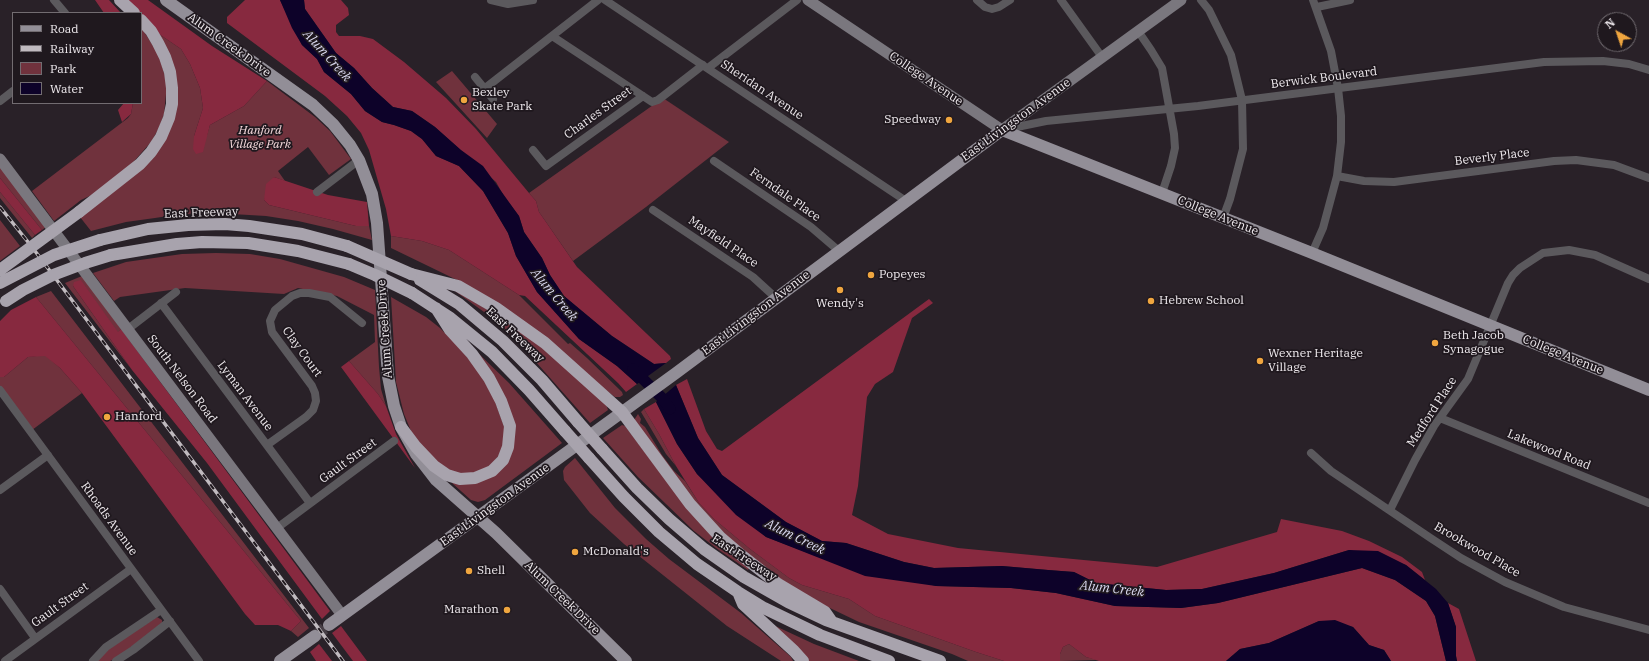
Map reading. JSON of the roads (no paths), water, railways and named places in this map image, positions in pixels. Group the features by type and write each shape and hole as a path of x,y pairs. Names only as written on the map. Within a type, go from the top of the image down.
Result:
{"highway":[{"path":"120,0 133,12"},
{"path":"0,270 79,212 140,164 151,152 161,137 169,118 172,94 170,72 158,43 151,31 142,21"},
{"name":"East Freeway","path":"0,283 54,255 100,240 148,229 188,225 225,224 249,226 302,234 347,246 411,274 459,304 492,331 542,380 637,488 669,519 704,549 758,586 793,604 832,622 940,661"},
{"path":"3,302 53,275 111,255 177,244 202,242 248,243 298,251 349,264 412,293 464,328 492,352 524,385 624,497 659,532 697,564 764,608 820,635 889,661"},
{"path":"411,274 458,286 496,308 545,343 622,412 690,504 720,537 778,584 825,612 832,622"},
{"path":"401,427 416,447 434,466 447,475 460,479 475,478 492,471 503,460 508,447 510,426 506,413 489,378 472,354 450,330 436,308"},
{"path":"738,592 742,604 803,661"}],"main road":[{"name":"Alum Creek Drive","path":"166,0 313,105 342,134 359,160 372,194 377,223 388,376 392,399 401,427 416,454 436,480 496,533 626,661"},
{"name":"College Avenue","path":"1002,130 1312,253 1649,390"},
{"name":"East Livingston Avenue","path":"330,625 676,373 1002,130"},
{"path":"280,661 314,636"}],"street":[{"path":"54,0 64,12"},
{"path":"491,0 508,4 533,0"},
{"path":"484,89 598,0"},
{"name":"Sheridan Avenue","path":"605,0 906,201"},
{"name":"Charles Street","path":"533,150 546,166 643,96 652,102 658,100 797,0"},
{"name":"College Avenue","path":"808,0 1002,130"},
{"path":"977,0 985,7 992,9 999,7 1010,0"},
{"path":"1061,0 1102,57"},
{"name":"East Livingston Avenue","path":"1002,130 1181,0"},
{"path":"1201,0 1208,10 1231,55 1242,100 1243,149 1230,199 1223,218"},
{"path":"1312,253 1324,228 1337,176 1341,142 1341,116 1338,88 1327,37 1315,4 1350,0"},
{"path":"1138,31 1162,68 1170,109 1175,148 1162,193"},
{"path":"552,36 643,96"},
{"name":"Berwick Boulevard","path":"1002,130 1046,121 1170,109 1544,62 1603,61 1629,64 1649,70"},
{"path":"475,77 493,99"},
{"path":"0,101 12,92"},
{"name":"South Nelson Road","path":"0,160 342,615"},
{"path":"317,192 359,160"},
{"name":"Beverly Place","path":"1337,176 1364,181 1394,182 1554,161 1576,160 1614,165 1649,178"},
{"name":"Ferndale Place","path":"714,161 812,227 839,251"},
{"name":"Mayfield Place","path":"653,210 753,276 776,298"},
{"name":"Medford Place","path":"1390,510 1415,460 1440,418 1468,379 1491,326 1504,291 1513,275 1527,263 1543,254 1561,250 1595,255 1649,279"},
{"path":"128,329 176,292"},
{"name":"Clay Court","path":"267,446 306,417 313,410 316,401 312,386 272,332 270,320 275,310 283,302 300,293 330,297 362,323"},
{"name":"Lyman Avenue","path":"161,304 310,503"},
{"name":"Rhoads Avenue","path":"0,390 199,661"},
{"name":"Lakewood Road","path":"1440,418 1649,503"},
{"name":"Gault Street","path":"277,528 394,441"},
{"name":"Brookwood Place","path":"1311,453 1331,471 1461,558 1505,582 1564,607 1649,630"},
{"path":"0,490 48,455"},
{"name":"Gault Street","path":"5,661 131,569"},
{"path":"0,589 35,638"},
{"path":"93,661 106,648 161,610"},
{"path":"116,661 170,621"}],"water":[{"path":"280,0 304,0 305,9 336,53 354,68 372,88 393,107 412,111 435,127 461,150 483,166 519,216 524,232 542,258 550,275 564,296 612,336 654,364 666,363 637,384 617,366 579,339 537,292 516,256 508,233 483,191 459,166 436,156 422,139 411,131 382,122 365,111 351,94 324,72 317,59 302,45 292,28"},
{"path":"676,385 698,438 722,475 786,522 822,541 846,543 904,562 934,568 1002,566 1074,572 1096,583 1166,590 1202,589 1274,573 1349,550 1378,551 1406,565 1436,589 1448,603 1456,627 1457,661 1446,661 1435,616 1426,601 1395,580 1362,568 1218,603 1181,608 1115,606 1056,593 1011,588 936,586 865,576 766,537 736,515 697,474 677,444 656,402"},
{"path":"1335,620 1353,627 1369,645 1384,650 1391,661 1226,661 1240,649 1269,643 1319,621"}],"waterway":[{"name":"Alum Creek","path":"633,369 663,399 670,409"}],"tunnel":[{"path":"315,636 329,625"}],"railway":[{"path":"0,207 32,247 343,661"}],"place":[{"name":"Bexley Skate Park","path":"464,100"},
{"name":"Speedway","path":"949,120"},
{"name":"Popeyes","path":"871,275"},
{"name":"Wendy's","path":"840,290"},
{"name":"Hebrew School","path":"1151,301"},
{"name":"Beth Jacob Synagogue","path":"1435,343"},
{"name":"Wexner Heritage Village","path":"1260,361"},
{"name":"Hanford","path":"107,417"},
{"name":"McDonald's","path":"575,552"},
{"name":"Shell","path":"469,571"},
{"name":"Marathon","path":"507,610"}],"park label":[{"name":"Hanford Village Park","path":"260,138"}]}
